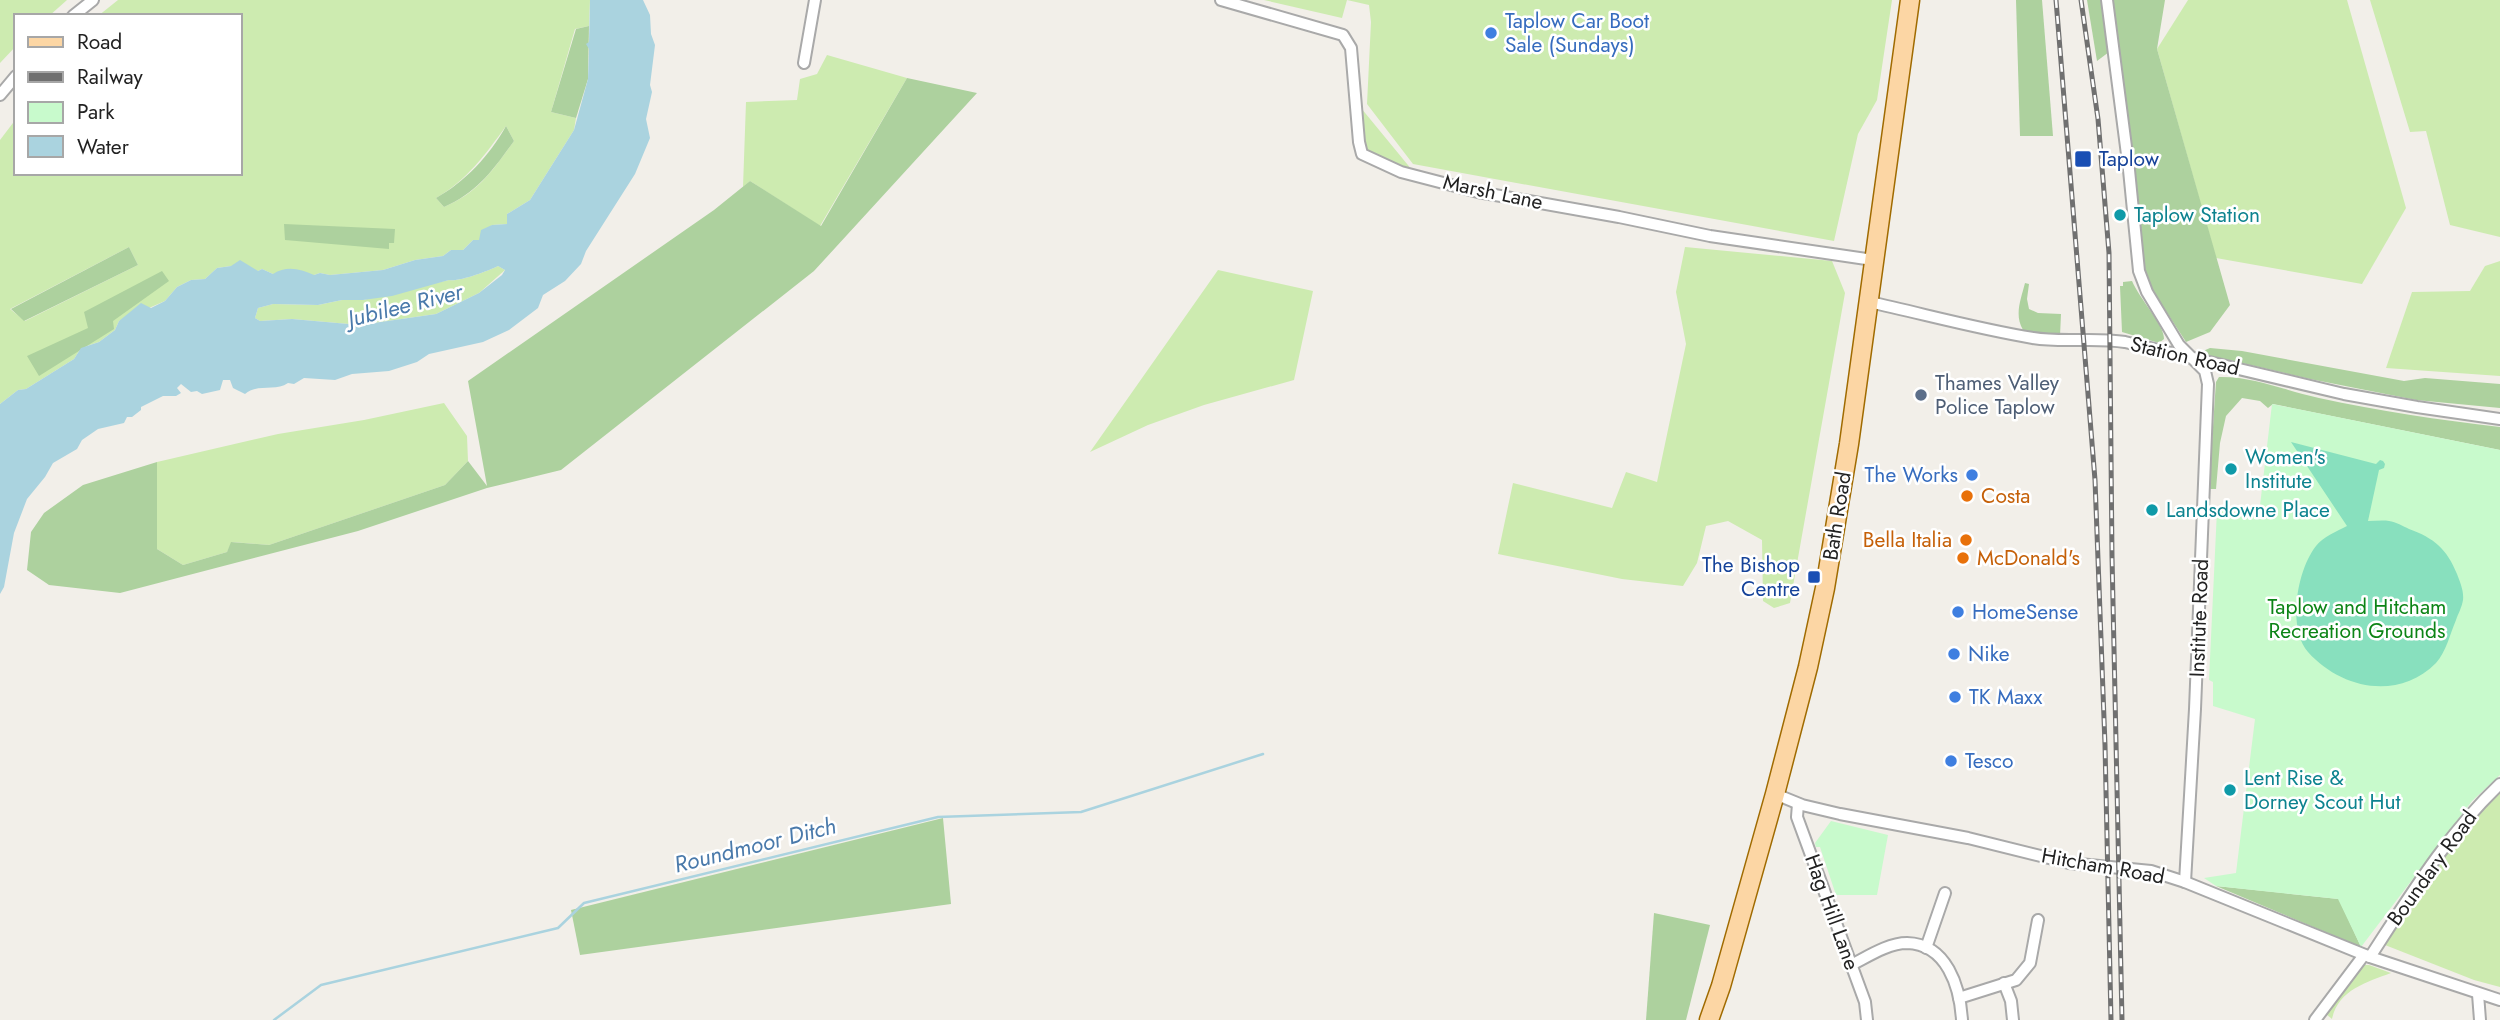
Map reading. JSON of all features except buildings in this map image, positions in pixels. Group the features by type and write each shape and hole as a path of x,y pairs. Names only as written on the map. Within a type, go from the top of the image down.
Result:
{"main road":[{"name":"Bath Road","path":"1709,1020 1775,794 1808,667 1825,588 1869,302 1910,0"}],"street":[{"path":"76,14 93,0"},
{"path":"804,63 815,0"},
{"name":"Marsh Lane","path":"1220,0 1343,36 1351,48 1362,154 1401,172 1478,192 1710,236 1873,260"},
{"name":"Institute Road","path":"2106,0 2129,170 2139,271 2147,292 2174,337 2205,371 2207,377 2195,709 2185,881"},
{"path":"0,95 14,78"},
{"name":"Station Road","path":"1869,302 1963,325 2036,338 2118,341 2344,394 2500,419"},
{"name":"Boundary Road","path":"2315,1020 2367,956 2477,806 2500,783"},
{"name":"Hitcham Road","path":"1775,794 1798,804 1840,814 1968,838 2069,863 2151,872 2185,881 2367,956 2500,1000"},
{"name":"Hag Hill Lane","path":"1798,804 1797,817 1865,1002 1867,1020"},
{"path":"1926,948 1945,893"},
{"path":"1959,998 2016,980 2030,963 2038,919"},
{"path":"1851,965 1887,948 1907,943 1926,948 1943,960 1954,978 1962,1020"},
{"path":"2004,984 2011,1001 2013,1020"},
{"path":"2478,993 2480,1020"}],"green space":[{"path":"0,0 67,0 51,14 14,14 14,48 0,63"},
{"path":"118,0 590,0 589,26 575,29 551,112 576,118 574,130 530,200 507,214 507,224 492,225 480,240 473,240 463,250 451,250 443,256 415,260 383,270 314,275 273,274 262,269 258,271 231,266 217,268 205,279 191,280 177,287 165,301 119,321 115,330 99,342 81,348 74,359 26,389 18,390 0,404 0,140 14,122 14,175 242,175 242,14 100,14","holes":["506,126 514,141 484,180 467,195 444,207 436,198 466,175","129,247 138,265 25,321 10,309"]},
{"path":"1264,0 1347,0 1342,18"},
{"path":"1347,0 1892,0 1877,100 1858,134 1834,241 1413,164 1367,104 1371,22 1369,5"},
{"path":"2016,0 2042,0 2053,136 2020,136"},
{"path":"2087,0 2101,0 2109,52 2097,61"},
{"path":"2110,0 2165,0 2157,49 2230,305 2210,332 2186,342 2153,291 2144,266"},
{"path":"2188,0 2347,0 2406,208 2362,284 2216,258 2157,49"},
{"path":"2370,0 2500,0 2500,237 2450,225 2426,131 2410,132"},
{"path":"589,26 588,79 576,118 551,112 576,29"},
{"path":"827,55 907,78 820,226 750,181 743,187 746,102 797,100 800,79 817,74"},
{"path":"907,78 977,93 814,271 561,470 487,488 358,531 120,593 49,585 27,570 31,532 44,513 83,485 157,462 157,549 183,565 227,552 231,542 269,545 445,485 468,461 487,486 468,381 714,210 750,181 821,226"},
{"path":"1361,108 1412,170 1377,158 1367,148 1362,134"},
{"path":"506,126 514,141 499,161 476,187 444,207 436,198 476,167"},
{"path":"284,224 395,229 394,243 389,243 389,249 285,240"},
{"path":"129,247 138,265 24,321 11,309"},
{"path":"1685,247 1832,261 1845,293 1790,603 1774,608 1763,601 1762,540 1728,521 1706,526 1697,563 1683,586 1622,579 1498,554 1513,483 1612,508 1626,472 1657,482 1686,344 1676,292"},
{"path":"2500,261 2500,376 2386,368 2412,292 2470,291 2485,266"},
{"path":"498,266 505,270 479,293 436,314 360,325 292,319 260,321 255,318 258,308 273,304 318,305 342,300 363,300 466,278"},
{"path":"1218,270 1313,291 1294,380 1204,405 1148,425 1090,452"},
{"path":"162,271 169,281 113,321 114,329 39,376 27,356 88,328 84,312"},
{"path":"2132,281 2163,333 2164,339 2159,343 2122,332 2120,286 2123,286 2123,282"},
{"path":"2025,283 2029,284 2029,309 2038,313 2061,314 2060,336 2023,330 2019,313"},
{"path":"2210,348 2242,351 2404,381 2425,378 2500,384 2500,408 2416,400 2310,379 2203,354 2203,351"},
{"path":"2219,377 2257,381 2319,398 2387,411 2500,427 2500,450 2273,404 2268,408 2260,401 2242,398 2226,416 2220,443 2216,489 2209,489 2216,382"},
{"path":"444,403 467,436 468,461 445,485 269,545 232,542 227,552 183,565 157,549 157,462 278,434"},
{"name":"Taplow and Hitcham Recreation Grounds","path":"2272,404 2500,450 2500,775 2472,801 2361,947 2338,899 2216,886 2204,878 2236,873 2255,719 2213,706 2213,682 2209,680 2217,510 2259,514"},
{"path":"2291,442 2376,464 2380,460 2383,461 2384,468 2379,470 2368,521 2392,522 2426,536 2444,551 2453,565 2462,590 2462,605 2442,654 2436,663 2421,675 2405,683 2388,686 2353,682 2321,665 2302,642 2296,614 2297,599 2309,556 2330,534 2347,526"},
{"path":"2500,792 2500,987 2474,980 2385,945 2438,866"},
{"path":"943,818 951,904 580,955 571,910"},
{"path":"1831,821 1888,835 1877,895 1836,895 1820,847 1816,847 1815,843"},
{"path":"2216,886 2339,899 2361,947"},
{"path":"1654,913 1710,925 1686,1020 1646,1020"},
{"path":"2363,965 2391,973 2363,984 2347,994 2335,1009 2332,1019 2326,1014"}],"water":[{"path":"590,0 643,0 650,15 651,34 655,45 650,85 652,92 646,119 650,138 635,174 586,251 581,264 565,281 543,295 538,308 509,330 483,342 429,354 417,362 389,371 352,374 335,380 304,378 294,384 255,389 245,394 233,388 230,380 223,380 220,390 202,394 191,392 181,384 177,388 181,393 176,396 163,396 141,407 132,417 127,417 124,423 98,429 82,440 77,449 53,463 27,499 14,533 4,587 0,594 0,404 18,390 26,389 74,359 81,348 99,342 141,303 151,308 165,301 177,287 191,280 205,279 217,268 231,266 240,260 258,271 262,269 273,274 288,269 314,275 383,270 415,260 443,256 451,250 463,250 473,240 479,240 481,230 492,225 507,224 507,214 530,200 574,130 588,79 589,49 586,44 589,42","holes":["498,266 505,270 479,293 436,314 360,325 292,319 260,321 255,318 258,308 273,304 318,305 392,296 466,278"]}],"waterway":[{"name":"Roundmoor Ditch","path":"274,1020 321,985 558,928 584,903 938,817 1081,812 1263,754"}],"railway":[{"path":"2056,0 2095,480 2105,745 2111,1020"},
{"path":"2081,0 2098,119 2109,253 2112,556 2122,1020"}],"place":[{"name":"Taplow Car Boot Sale (Sundays)","path":"1491,33"},
{"name":"Taplow","path":"2083,159"},
{"name":"Taplow Station","path":"2120,215"},
{"name":"Thames Valley Police Taplow","path":"1921,395"},
{"name":"Women's Institute","path":"2231,469"},
{"name":"The Works","path":"1972,475"},
{"name":"Costa","path":"1967,496"},
{"name":"Landsdowne Place","path":"2152,510"},
{"name":"Bella Italia","path":"1966,540"},
{"name":"McDonald's","path":"1963,558"},
{"name":"The Bishop Centre","path":"1814,577"},
{"name":"HomeSense","path":"1958,612"},
{"name":"Nike","path":"1954,654"},
{"name":"TK Maxx","path":"1955,697"},
{"name":"Tesco","path":"1951,761"},
{"name":"Lent Rise & Dorney Scout Hut","path":"2230,790"}],"water label":[{"name":"Jubilee River","path":"405,305"}]}
